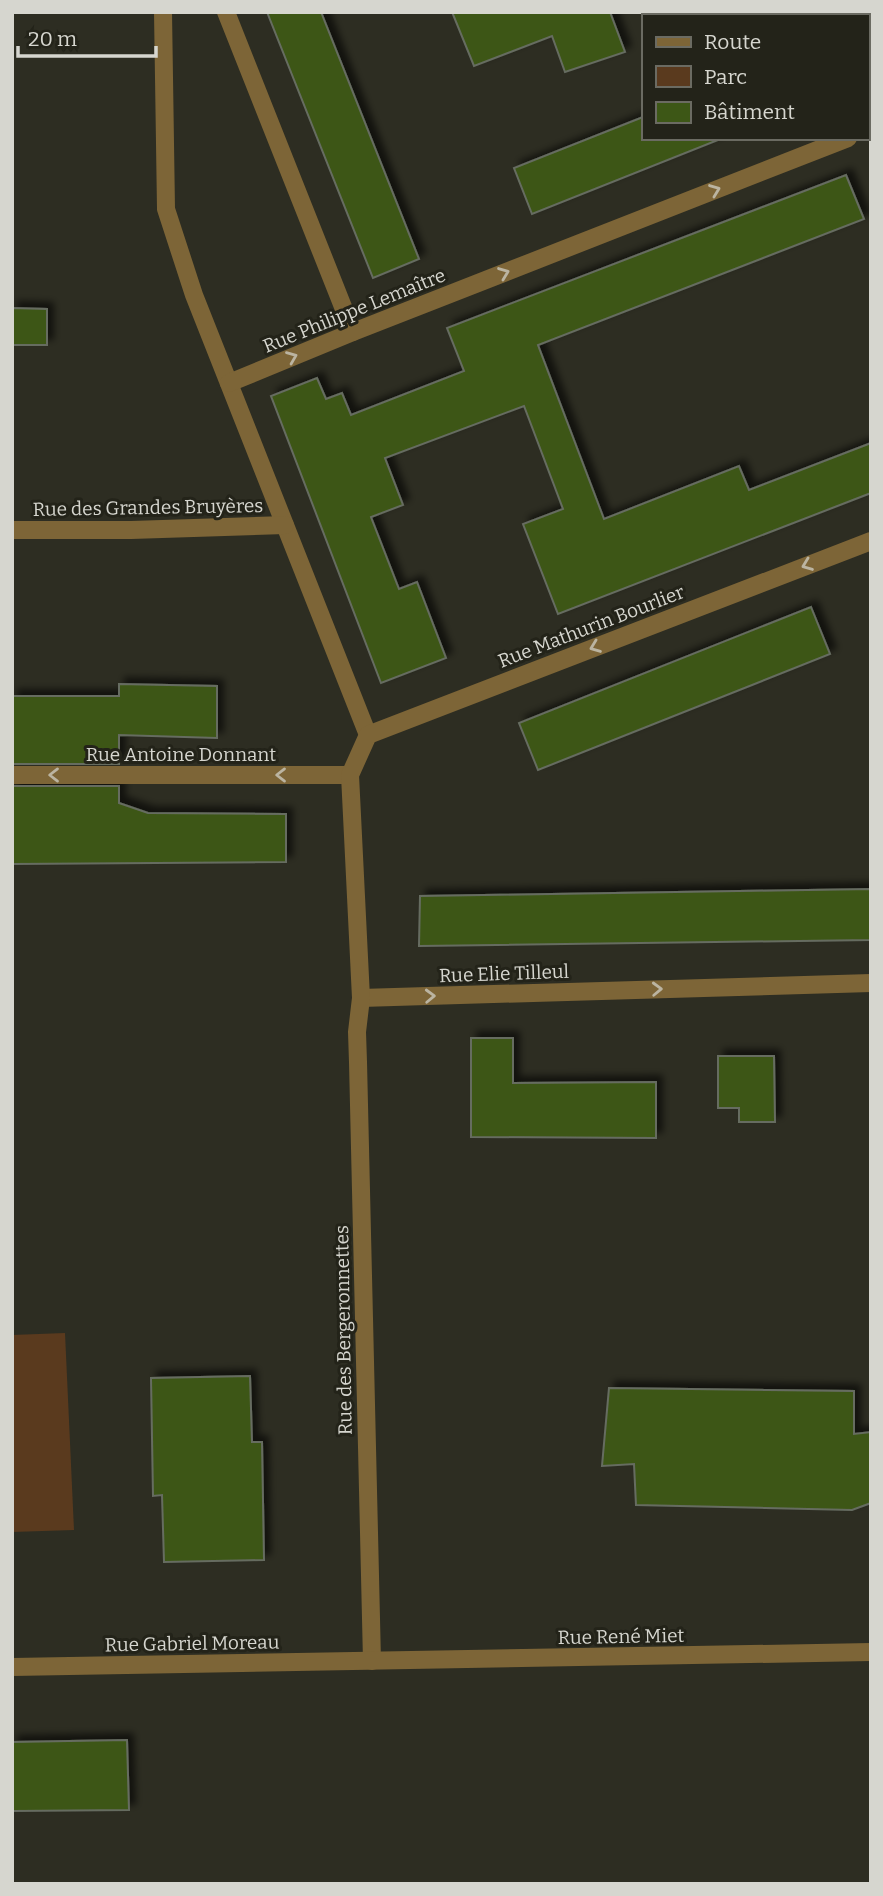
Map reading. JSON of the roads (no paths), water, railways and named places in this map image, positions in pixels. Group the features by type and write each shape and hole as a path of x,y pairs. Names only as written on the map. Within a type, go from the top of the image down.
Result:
{"street":[{"path":"163,12 166,209 194,295 368,735 349,775 362,998"},
{"path":"226,12 353,332"},
{"name":"Rue Philippe Lemaître","path":"229,383 843,140"},
{"name":"Rue des Grandes Bruyères","path":"12,530 131,530 285,525"},
{"name":"Rue Mathurin Bourlier","path":"368,735 871,541"},
{"name":"Rue Antoine Donnant","path":"12,775 349,775"},
{"name":"Rue Elie Tilleul","path":"362,998 871,983"},
{"name":"Rue des Bergeronnettes","path":"362,998 358,1052 372,1661"},
{"name":"Rue René Miet","path":"372,1661 871,1652"},
{"name":"Rue Gabriel Moreau","path":"12,1667 372,1661"}]}
